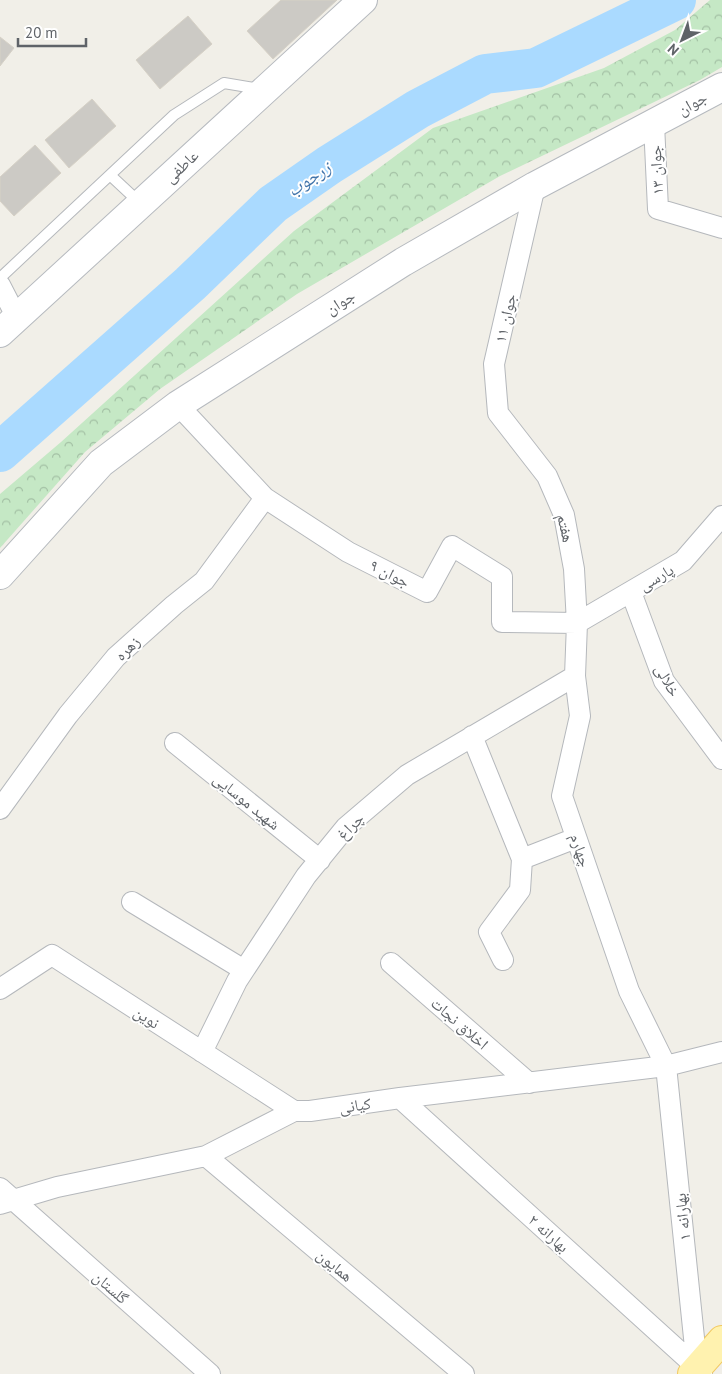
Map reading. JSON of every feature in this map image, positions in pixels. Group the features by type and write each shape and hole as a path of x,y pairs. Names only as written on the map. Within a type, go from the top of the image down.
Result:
{"main road":[{"name":"عاطفی","path":"9,325 363,0"},
{"name":"جوان","path":"0,575 101,463 178,405 403,262 535,186 722,87"},
{"path":"697,1372 722,1340"}],"street":[{"name":"جوان ۱۳","path":"654,124 658,208 722,228"},
{"name":"جوان ۱۱","path":"522,445 498,413 494,364 535,186"},
{"path":"0,285 9,325"},
{"name":"جوان ۹","path":"178,405 264,498 348,552 427,592 452,546 502,577 502,622 577,624"},
{"name":"هفتم","path":"522,445 547,476 564,515 574,569 577,624"},
{"name":"زهره","path":"3,800 68,715 116,657 204,581 264,498"},
{"name":"پارسی","path":"577,624 683,561 722,516"},
{"name":"خلالی","path":"631,592 664,681 722,759"},
{"name":"چهارم","path":"577,624 576,676 580,716 562,796 629,991 666,1066"},
{"name":"چراغ","path":"202,1052 244,970 306,876 346,828 407,775 576,676"},
{"path":"472,736 522,860 520,890 489,932 503,960"},
{"name":"شهید موسایی","path":"175,743 320,860"},
{"path":"522,860 576,838"},
{"path":"132,902 244,970"},
{"name":"نوین","path":"0,989 52,955 294,1111"},
{"name":"اخلاق نجات","path":"391,963 529,1083"},
{"name":"کیانی","path":"4,1197 206,1156 294,1111 310,1111 400,1098 666,1066 722,1052"},
{"name":"بهارانه ۱","path":"666,1066 697,1372"},
{"name":"بهارانه ۲","path":"400,1098 697,1372"},
{"name":"همایون","path":"206,1156 464,1374"},
{"name":"گلستان","path":"4,1197 210,1374"}],"lane":[{"path":"0,278 174,115 224,83 264,89"},
{"path":"110,175 140,203"}],"green space":[{"path":"710,0 722,0 722,67 700,80 500,176 297,294 160,389 85,452 0,548 0,494 61,442 294,231 433,128 604,68 675,30"}],"building":[{"path":"281,0 337,0 273,59 247,31"},
{"path":"188,16 212,44 160,89 136,60"},
{"path":"0,37 14,48 0,66"},
{"path":"92,99 116,126 69,168 45,140"},
{"path":"35,145 61,173 14,216 0,201 0,177"}],"waterway":[{"name":"زرجوب","path":"0,452 190,284 273,204 329,165 418,109 485,74 536,68 676,0"}]}
